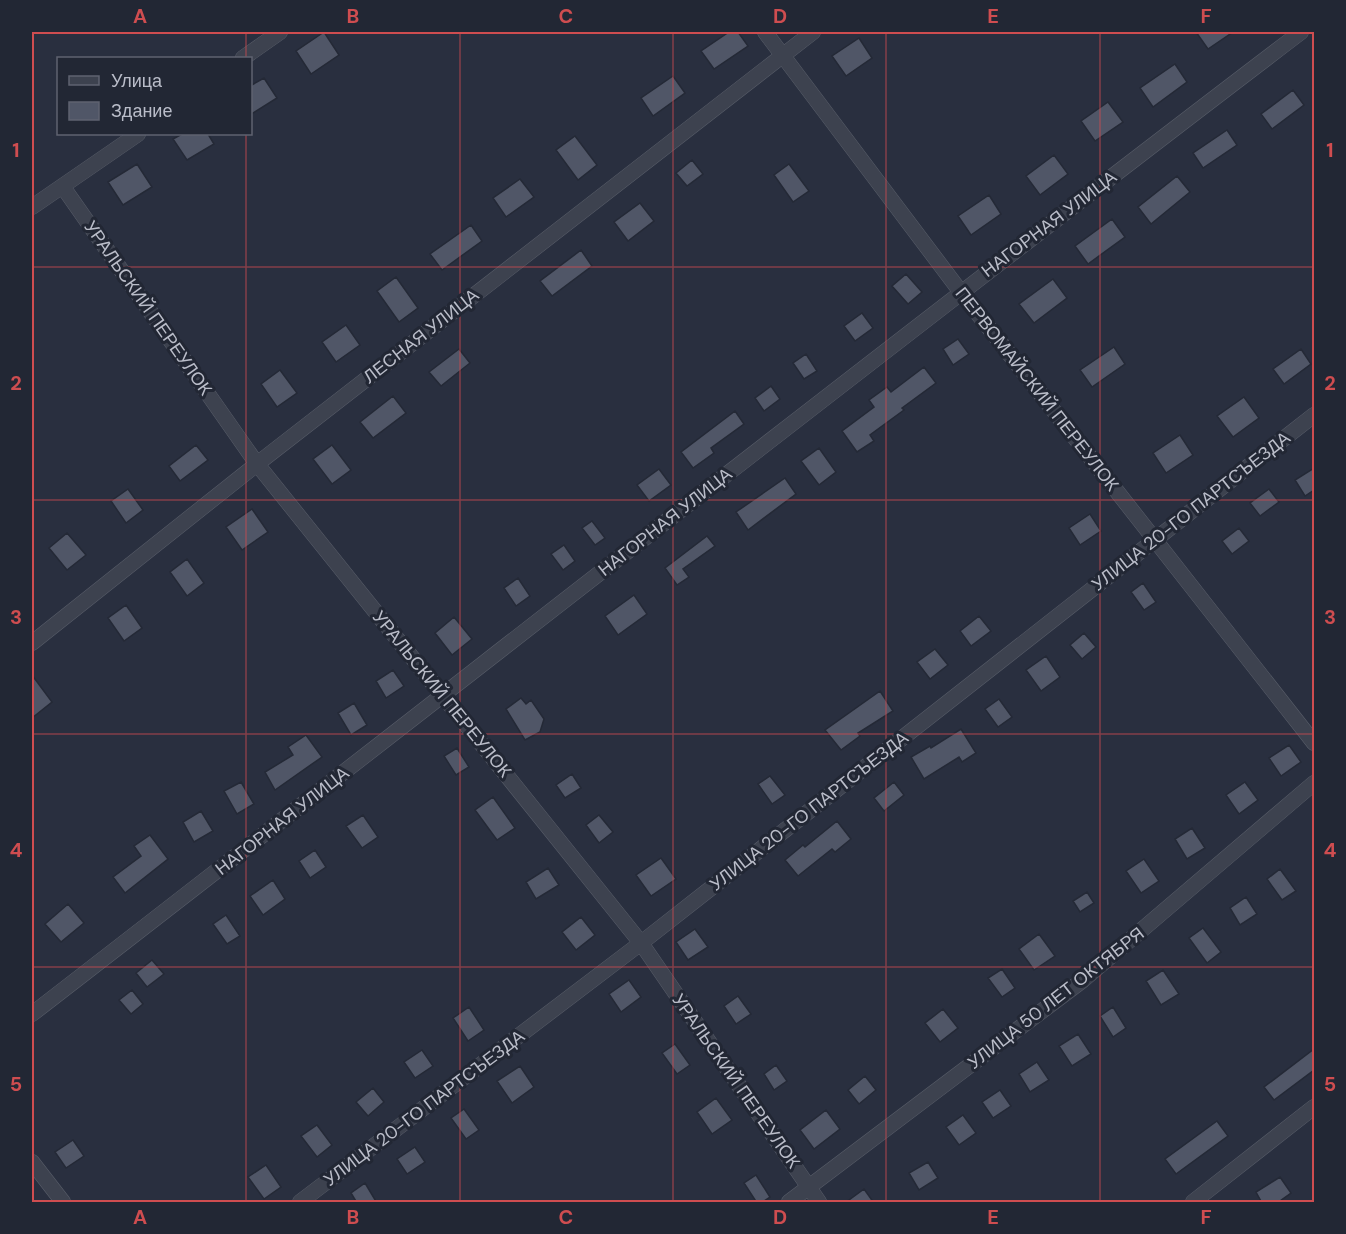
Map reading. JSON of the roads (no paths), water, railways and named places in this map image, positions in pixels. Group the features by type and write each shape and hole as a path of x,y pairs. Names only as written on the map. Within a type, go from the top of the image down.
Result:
{"street":[{"path":"244,57 280,32"},
{"name":"ПЕРВОМАЙСКИЙ ПЕРЕУЛОК","path":"765,32 784,54 960,291 1314,743"},
{"name":"ЛЕСНАЯ УЛИЦА","path":"32,643 257,464 813,32"},
{"name":"НАГОРНАЯ УЛИЦА","path":"32,1014 444,696 960,291 1301,32"},
{"path":"32,207 137,135"},
{"name":"УРАЛЬСКИЙ ПЕРЕУЛОК","path":"63,187 257,464 641,943 819,1203"},
{"name":"УЛИЦА 20-ГО ПАРТСЪЕЗДА","path":"300,1203 641,943 1314,415"},
{"name":"УЛИЦА 50 ЛЕТ ОКТЯБРЯ","path":"789,1203 1083,980 1314,783"},
{"path":"1192,1203 1314,1107"},
{"path":"32,1162 63,1203"}]}
